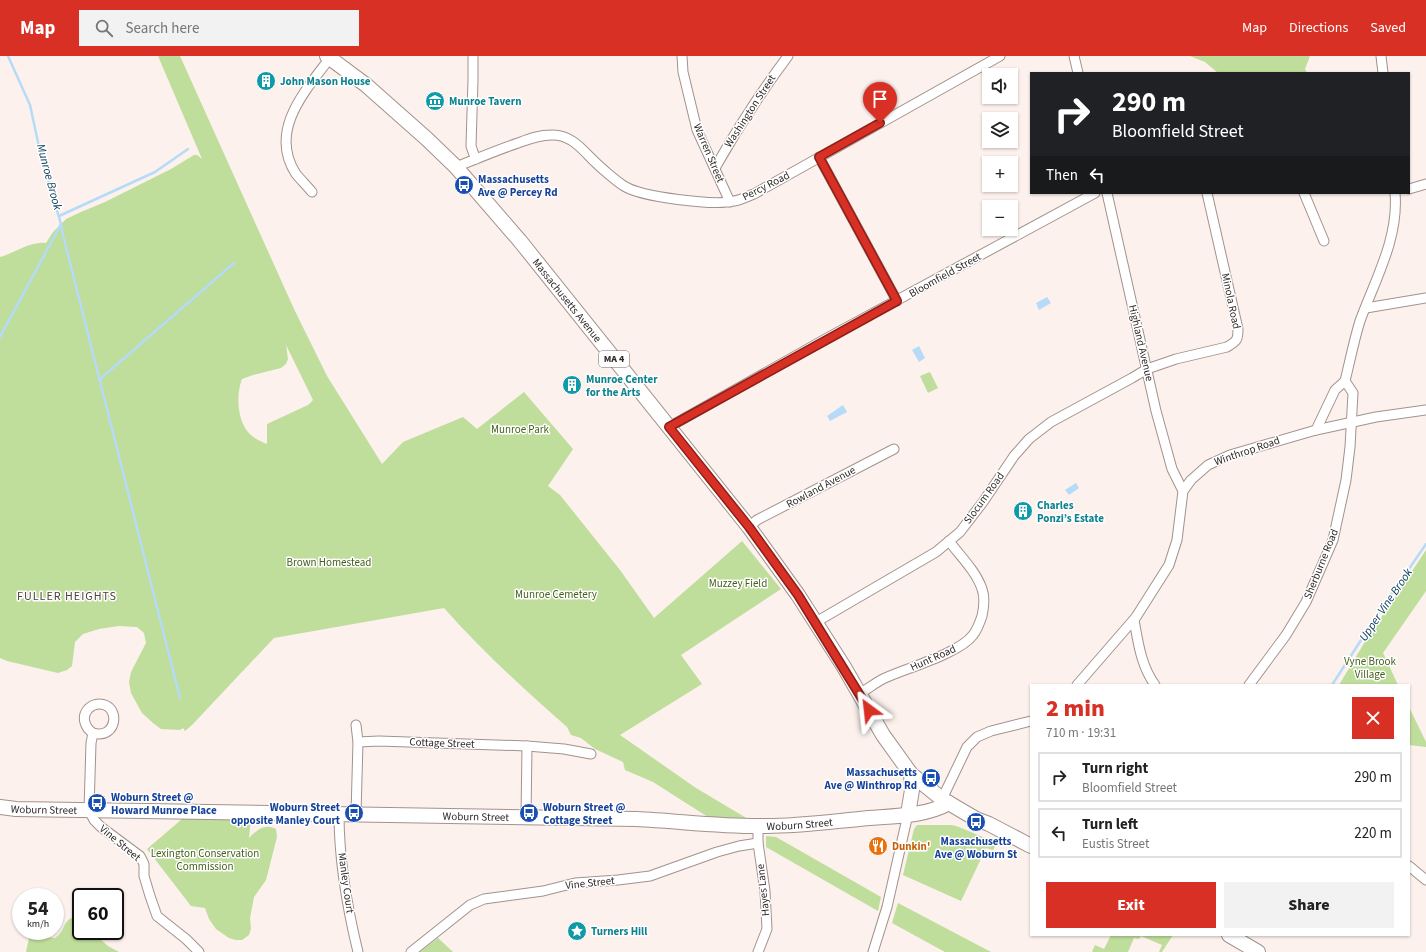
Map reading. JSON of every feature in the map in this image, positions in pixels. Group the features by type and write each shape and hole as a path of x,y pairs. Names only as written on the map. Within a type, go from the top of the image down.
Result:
{"main road":[{"name":"Massachusetts Avenue","path":"329,57 366,85 456,167 520,241 749,527 816,622 883,735 911,774 946,801 976,819 1030,845"},
{"path":"908,814 912,790 911,774"},
{"name":"Woburn Street","path":"0,807 16,809 637,819 758,826 798,825 908,814 938,810 946,801"},
{"path":"1231,936 1258,952"}],"street":[{"path":"473,56 471,146 472,152 476,159"},
{"name":"Warren Street","path":"682,56 683,72 697,130 730,202"},
{"name":"Washington Street","path":"715,168 764,87 788,56"},
{"name":"Percy Road","path":"456,167 535,137 551,135 567,138 580,146 594,161 624,186 640,192 691,202 715,204 730,202 754,194 1000,56"},
{"path":"1074,56 1078,72"},
{"path":"1381,56 1383,72"},
{"path":"312,192 296,173 289,159 285,139 289,122 298,102 329,57"},
{"path":"819,157 897,301"},
{"path":"1410,189 1426,184"},
{"name":"Bloomfield Street","path":"669,427 1093,194"},
{"name":"Highland Avenue","path":"1107,194 1147,369 1172,469 1183,491"},
{"name":"Minola Road","path":"1147,369 1176,359 1228,347 1238,338 1238,329 1207,194"},
{"path":"1304,194 1324,241"},
{"path":"1316,430 1335,390 1345,380 1360,322 1382,266 1392,231 1395,215 1395,194"},
{"path":"1366,308 1426,298"},
{"name":"Slocum Road","path":"816,622 936,552 960,532 1014,456 1029,439 1051,422 1147,369"},
{"name":"Sherburne Road","path":"1250,684 1301,611 1328,554 1335,532 1346,480 1353,394 1345,380"},
{"name":"Winthrop Road","path":"1183,491 1191,480 1208,465 1230,455 1316,430 1351,422 1426,410"},
{"name":"Rowland Avenue","path":"749,527 756,520 894,449"},
{"path":"1079,684 1134,620 1169,565 1177,540 1183,491"},
{"name":"Hunt Road","path":"859,694 885,678 948,652 973,636 980,622 983,610 984,600 982,589 974,574 948,541"},
{"path":"1134,620 1142,658 1150,678 1154,684"},
{"path":"946,801 967,747 977,737 991,731 1030,721"},
{"path":"356,725 358,742 356,814"},
{"path":"89,810 91,743 93,733"},
{"name":"Cottage Street","path":"358,742 379,741 527,746 564,749 591,754"},
{"path":"526,817 527,746"},
{"name":"Vine Street","path":"89,810 94,820 101,827 140,856 144,864 144,876 157,916 186,939 199,952"},
{"name":"Manley Court","path":"339,814 344,882 351,924 358,952"},
{"path":"873,952 888,907 908,814"},
{"name":"Hayes Lane","path":"758,826 758,843 765,891 767,929 758,952"},
{"name":"Vine Street","path":"411,952 470,905 484,899 543,891 580,882 618,880 650,876 726,849 758,843"},
{"path":"1410,867 1426,880"}],"green space":[{"path":"158,56 180,56 294,309 327,376 382,464 403,442 463,417 477,429 524,392 573,449 548,486 560,495 620,570 654,618 742,541 781,589 681,655 702,684 620,735 696,788 748,819 708,817 653,782 625,770 623,762 595,749 581,738 571,735 567,727 488,655 444,608 274,638 185,731 183,728 180,730 161,729 142,713 131,693 129,682 131,672 146,643 144,633 137,627 119,626 99,629 83,634 75,642 72,666 67,670 58,673 0,658 0,257 28,245 46,243 53,232 66,219 105,202 171,169 194,155 197,155 202,159","holes":["286,345 313,400 308,405 267,424 267,444 252,436 244,427 238,399 242,379 281,368 286,364 288,359"]},
{"path":"1190,56 1310,56 1305,69 1306,72 1217,72 1205,62"},
{"path":"930,372 938,388 928,393 920,376"},
{"name":"Vyne Brook Village","path":"1426,550 1426,591 1383,653 1398,684 1340,684 1363,645"},
{"name":"Vyne Brook Village","path":"1410,709 1426,742 1426,747 1410,745"},
{"name":"Lexington Conservation Commission","path":"182,819 251,819 249,838 261,828 272,827 276,829 277,837 266,880 254,897 250,918 251,929 249,935 242,940 229,938 216,929 209,919 205,908 191,906 147,849"},
{"path":"917,825 952,825 997,843 993,850 986,848 961,901 903,875 914,829"},
{"path":"766,836 776,837 881,897 878,911 766,847"},
{"path":"898,903 991,952 945,952 892,923"},
{"path":"72,918 72,940 101,940 119,952 26,952 29,940 64,940 64,927"},
{"path":"1110,936 1141,936 1139,939 1134,938 1128,952 1092,952 1095,945 1104,949"},
{"path":"1141,936 1172,936 1162,952 1159,952 1162,945"},
{"path":"438,938 453,952 420,952"}],"water":[{"path":"1047,297 1051,303 1039,310 1036,303"},
{"path":"919,346 925,358 919,362 912,350"},
{"path":"843,405 847,412 830,421 827,416"},
{"path":"1076,483 1079,488 1069,495 1065,490"}],"waterway":[{"name":"Munroe Brook","path":"0,337 61,224 41,156 30,105 8,56"},
{"path":"59,216 155,172 188,149"},
{"path":"61,224 180,698"},
{"path":"99,380 234,263"},
{"name":"Upper Vine Brook","path":"1333,684 1426,544"}],"place":[{"name":"John Mason House","path":"266,81"},
{"name":"Munroe Tavern","path":"435,101"},
{"name":"Massachusetts Ave @ Percey Rd","path":"464,185"},
{"name":"Munroe Center for the Arts","path":"572,385"},
{"name":"Charles Ponzi’s Estate","path":"1023,511"},
{"name":"Massachusetts Ave @ Winthrop Rd","path":"931,778"},
{"name":"Woburn Street @ Howard Munroe Place","path":"97,803"},
{"name":"Woburn Street opposite Manley Court","path":"354,813"},
{"name":"Woburn Street @ Cottage Street","path":"529,813"},
{"name":"Massachusetts Ave @ Woburn St","path":"976,822"},
{"name":"Dunkin'","path":"878,846"},
{"name":"Turners Hill","path":"577,931"}],"district":[{"name":"FULLER HEIGHTS","path":"67,596"}],"route":[{"path":"869,710 798,595 726,497 669,427 829,337 897,301 819,157 880,123"}],"park label":[{"name":"Munroe Park","path":"520,429"},
{"name":"Brown Homestead","path":"329,562"},
{"name":"Muzzey Field","path":"738,583"},
{"name":"Munroe Cemetery","path":"556,594"}]}
